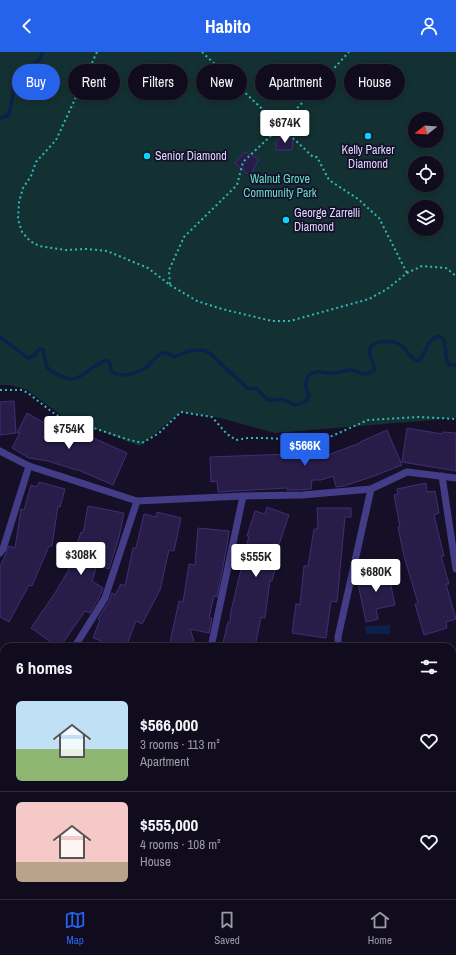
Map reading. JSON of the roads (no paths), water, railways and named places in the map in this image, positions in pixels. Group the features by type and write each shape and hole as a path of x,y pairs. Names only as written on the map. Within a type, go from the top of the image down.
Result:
{"lane":[{"path":"0,450 29,466 137,500 302,495 371,489 407,472 456,478"},
{"path":"0,553 3,549 29,466"},
{"path":"442,476 456,569"},
{"path":"338,643 338,637 371,489"},
{"path":"212,643 243,496"},
{"path":"77,643 105,598 137,500"}],"water":[{"path":"390,625 390,634 366,634 365,626"}],"waterway":[{"path":"0,118 9,114 19,72 24,66 33,64 40,59 42,52"},
{"path":"0,337 28,358 34,356 38,350 43,350 47,368 56,374 69,379 78,378 102,362 107,361 110,364 111,371 124,375 134,373 147,367 163,353 168,353 175,357 188,351 204,350 211,354 247,388 257,389 268,400 285,400 296,405 304,402 308,398 309,396 306,385 309,375 313,373 333,373 350,370 367,374 374,370 374,365 369,352 372,346 378,342 387,341 399,344 412,358 418,361 429,343 439,336 444,340 447,362 449,365 456,365"}],"place":[{"name":"Kelly Parker Diamond","path":"368,136"},
{"name":"Senior Diamond","path":"147,156"},
{"name":"George Zarrelli Diamond","path":"286,220"}],"park label":[{"name":"Walnut Grove Community Park","path":"280,186"}]}
